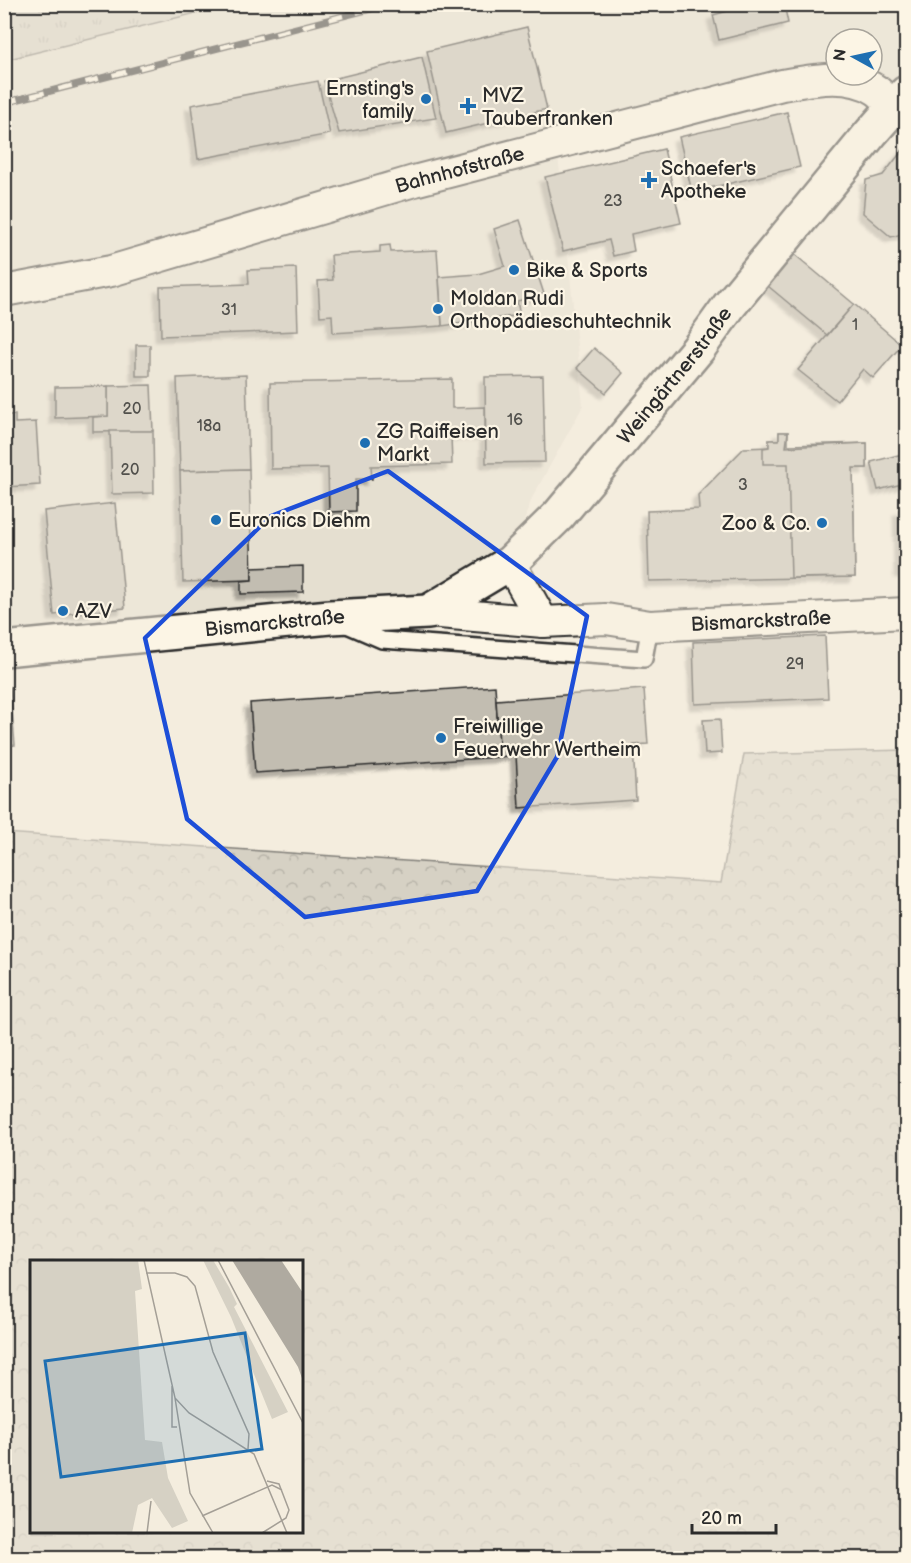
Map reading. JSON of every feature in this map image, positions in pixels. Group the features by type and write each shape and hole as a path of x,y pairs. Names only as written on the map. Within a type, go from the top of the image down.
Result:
{"main road":[{"name":"Weingärtnerstraße","path":"428,612 510,563 559,515 698,349 729,306 900,100"},
{"name":"Bismarckstraße","path":"4,649 330,617 428,612"}],"street":[{"name":"Bahnhofstraße","path":"4,291 111,271 414,181 782,85 820,79 841,79 860,83 900,100"},
{"path":"510,563 543,622"},
{"name":"Bismarckstraße","path":"428,612 543,622 606,619 650,626 906,613"}],"lane":[{"path":"330,617 382,640 644,659 650,626"}],"highlighted area":[{"path":"388,471 587,616 557,757 477,891 305,917 187,819 145,638 271,516"}],"shaded area":[{"path":"232,5 906,5 906,93 878,87 884,87 884,27 824,27 824,87 840,87 557,144 583,406 532,498 510,563 428,612 5,649 4,60"}],"green space":[{"path":"5,4 229,4 229,5 5,60"},
{"path":"906,750 906,1558 5,1558 5,833 721,883 744,754"}],"building":[{"path":"754,4 784,4 788,23 719,40 713,15"},
{"path":"527,27 547,109 446,133 427,51"},
{"path":"422,57 436,118 339,133 324,81"},
{"path":"318,81 330,134 198,159 191,105"},
{"path":"787,112 800,167 692,192 679,137"},
{"path":"906,146 906,233 891,237 863,213 866,180 883,175"},
{"path":"664,149 681,223 631,234 634,251 613,256 609,240 563,251 545,177"},
{"name":"Bike & Sports","path":"520,220 544,294 517,301 520,315 442,326 439,277 478,274 505,266 494,229"},
{"path":"390,245 391,252 437,250 442,326 333,333 332,315 320,316 318,281 333,280 331,255 380,252 380,246"},
{"path":"794,254 854,304 827,335 768,286"},
{"path":"296,268 298,331 161,336 160,287 249,284 248,270"},
{"path":"854,304 902,345 873,378 863,369 837,401 798,370"},
{"path":"136,345 150,345 150,376 136,376"},
{"path":"594,348 623,373 606,393 577,368"},
{"path":"246,375 249,469 180,471 177,378"},
{"path":"543,376 545,462 486,463 485,377"},
{"path":"452,379 452,408 485,407 485,434 451,435 452,464 371,466 372,479 356,479 356,511 329,512 328,468 271,469 270,383"},
{"path":"151,385 153,431 93,432 93,417 108,416 108,386"},
{"path":"108,386 108,416 55,418 55,387"},
{"path":"4,415 15,415 15,423 36,422 40,485 4,487"},
{"path":"110,431 153,431 154,493 112,494"},
{"path":"779,432 788,432 788,445 867,443 867,468 853,468 855,577 649,581 647,511 699,509 698,495 744,448 769,447 769,440 779,440"},
{"name":"Zoo & Co.","path":"779,432 788,432 786,447 867,443 867,468 853,468 855,577 791,578 788,464 763,464 763,448 769,447 769,440 779,440"},
{"path":"906,453 906,483 878,490 871,462"},
{"name":"Euronics Diehm","path":"249,469 252,580 183,582 180,471"},
{"path":"115,503 125,608 54,615 44,511"},
{"path":"899,510 906,510 906,572 900,572"},
{"path":"303,566 303,592 241,594 241,581 252,580 252,568"},
{"path":"825,636 828,698 695,704 693,642"},
{"path":"495,686 500,757 255,773 250,703"},
{"path":"10,687 15,745 4,746 4,688"},
{"path":"644,689 648,744 633,745 636,800 519,808 516,755 500,757 496,700"},
{"path":"720,719 722,753 705,754 703,720"}],"railway":[{"path":"4,103 390,4"}],"place":[{"name":"Ernsting's family","path":"426,99"},
{"name":"MVZ Tauberfranken","path":"468,106"},
{"name":"Schaefer's Apotheke","path":"649,180"},
{"name":"Bike & Sports","path":"514,270"},
{"name":"Moldan Rudi Orthopädieschuhtechnik","path":"438,309"},
{"name":"ZG Raiffeisen Markt","path":"365,443"},
{"name":"Euronics Diehm","path":"216,520"},
{"name":"Zoo & Co.","path":"822,523"},
{"name":"AZV","path":"63,611"},
{"name":"Freiwillige Feuerwehr Wertheim","path":"441,738"}]}
